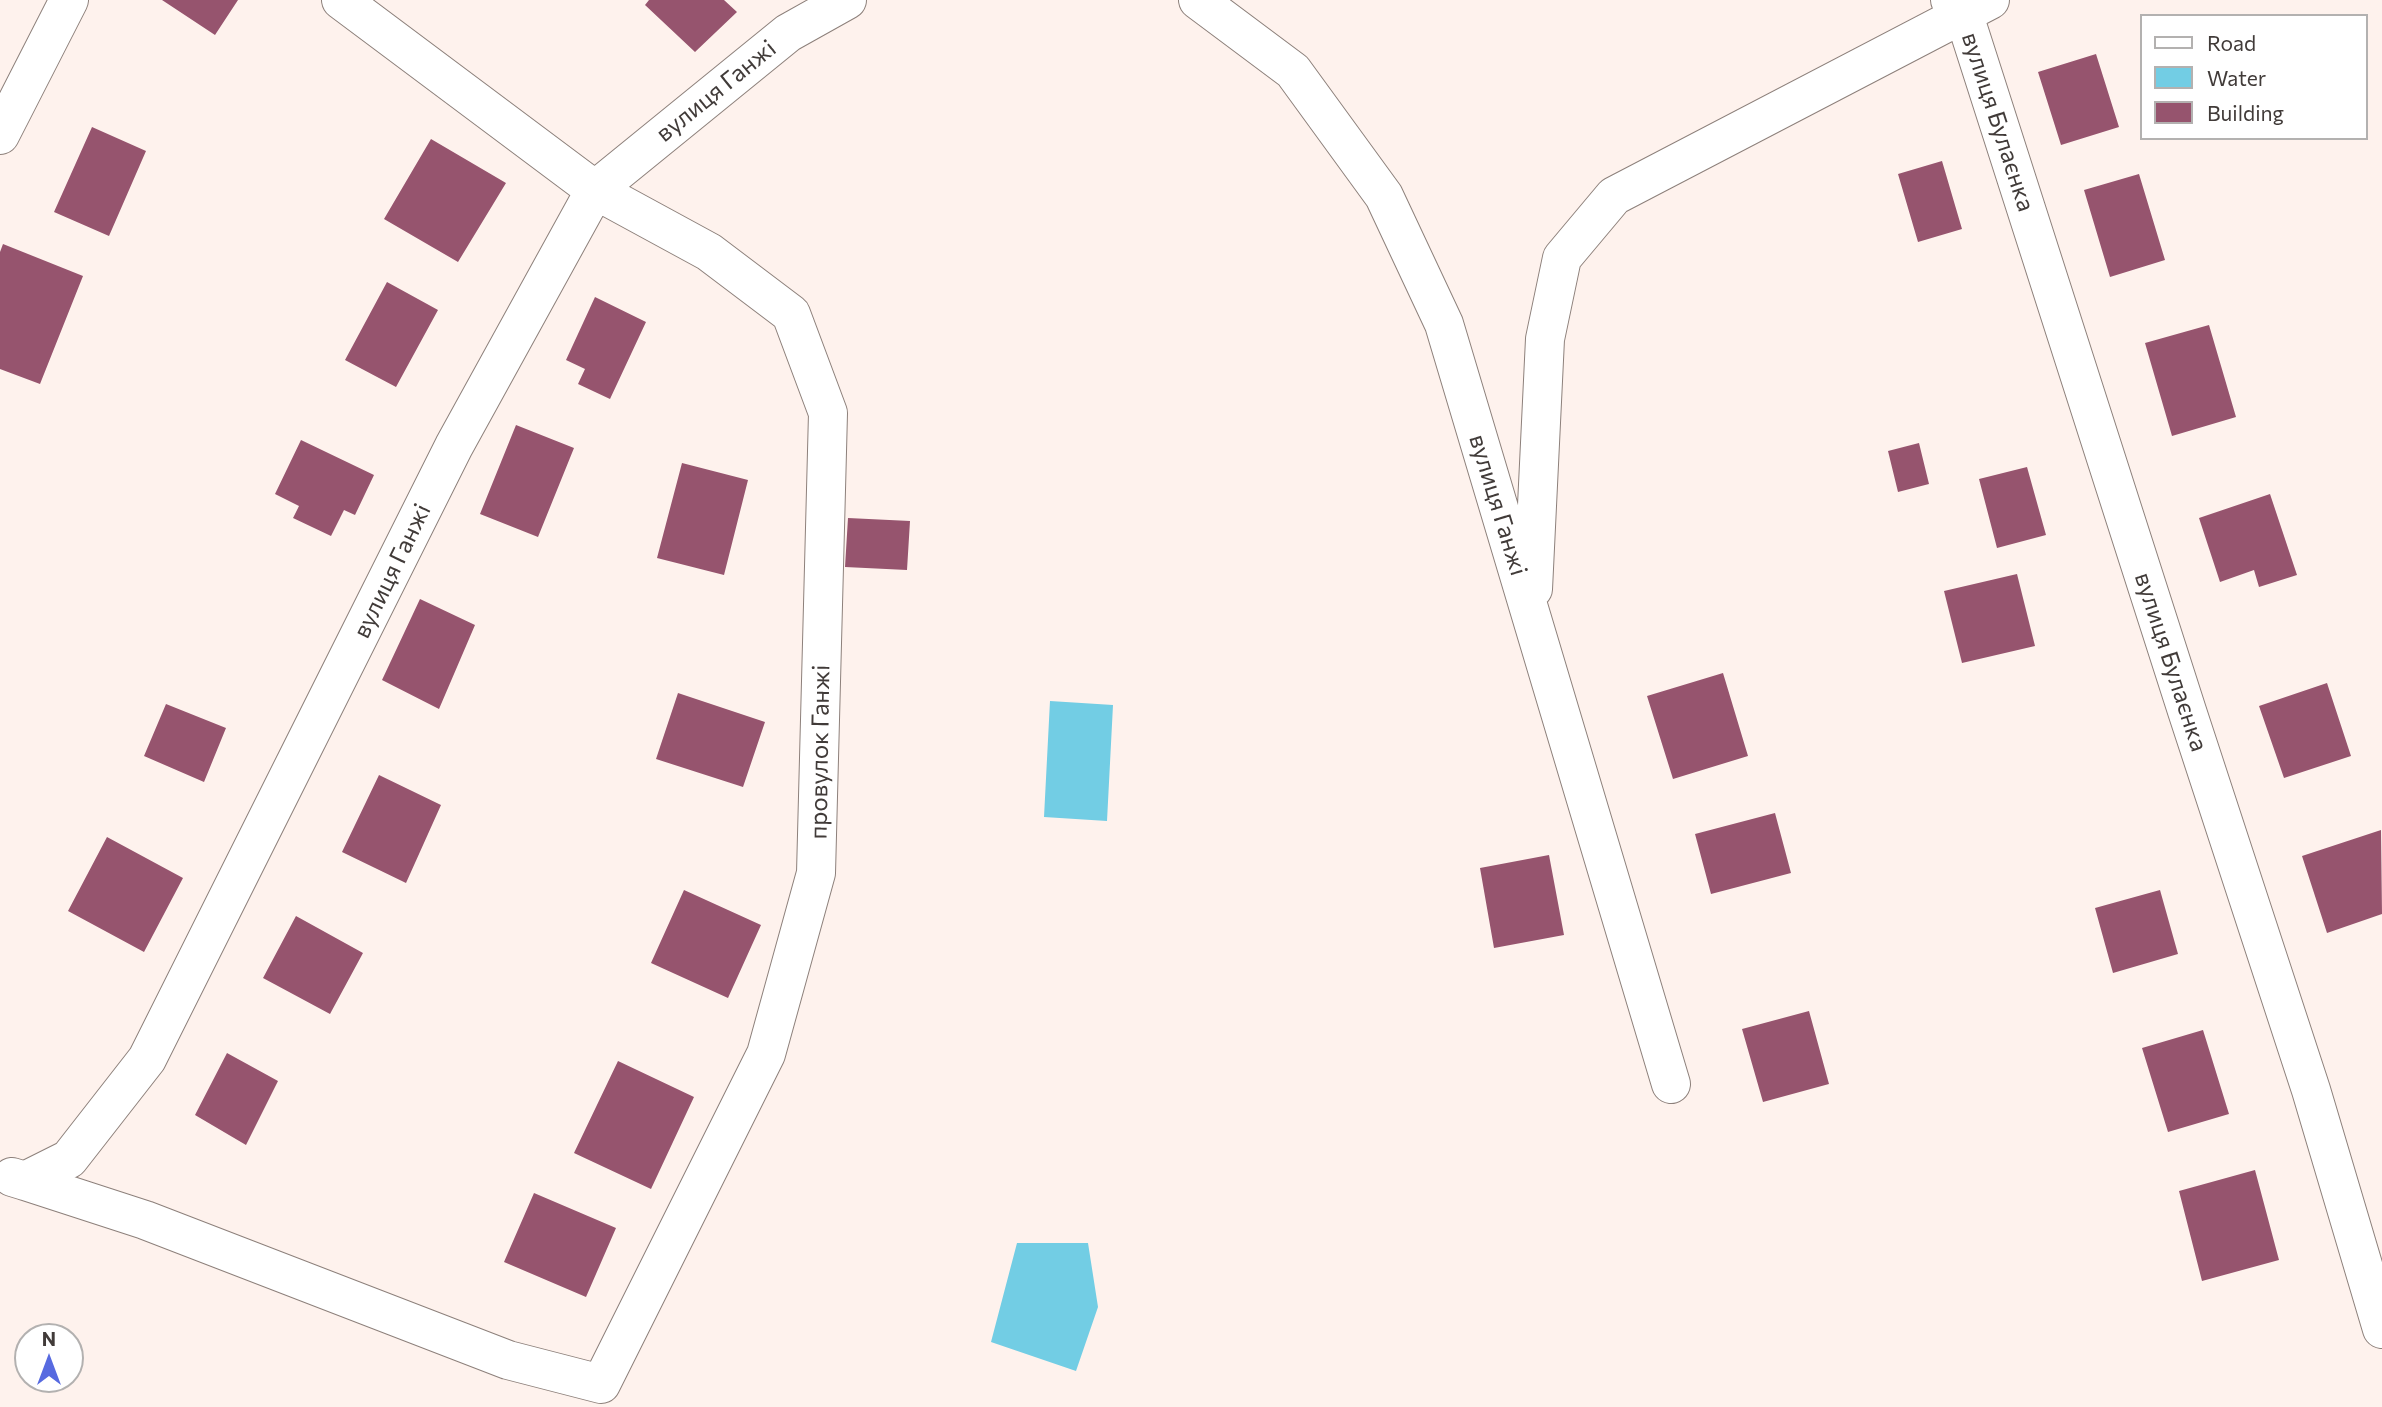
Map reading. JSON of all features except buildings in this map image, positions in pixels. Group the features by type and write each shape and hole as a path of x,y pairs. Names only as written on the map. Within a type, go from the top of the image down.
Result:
{"street":[{"path":"0,135 69,0"},
{"name":"провулок Ганжі","path":"13,1177 145,1220 508,1360 601,1384 766,1054 816,873 828,413 791,314 709,252 595,190 341,0"},
{"name":"вулиця Ганжі","path":"13,1177 69,1159 147,1059 454,446 595,190 788,33 847,0"},
{"name":"вулиця Ганжі","path":"1198,0 1293,71 1384,196 1444,324 1671,1084"},
{"path":"1532,619 1545,339 1562,258 1614,196 1967,4"},
{"name":"вулиця Булаєнка","path":"1967,4 2187,711 2311,1090 2382,1329"}],"water":[{"path":"1050,701 1113,705 1107,821 1044,817"},
{"path":"1017,1243 1088,1243 1098,1307 1076,1371 991,1342"}]}
